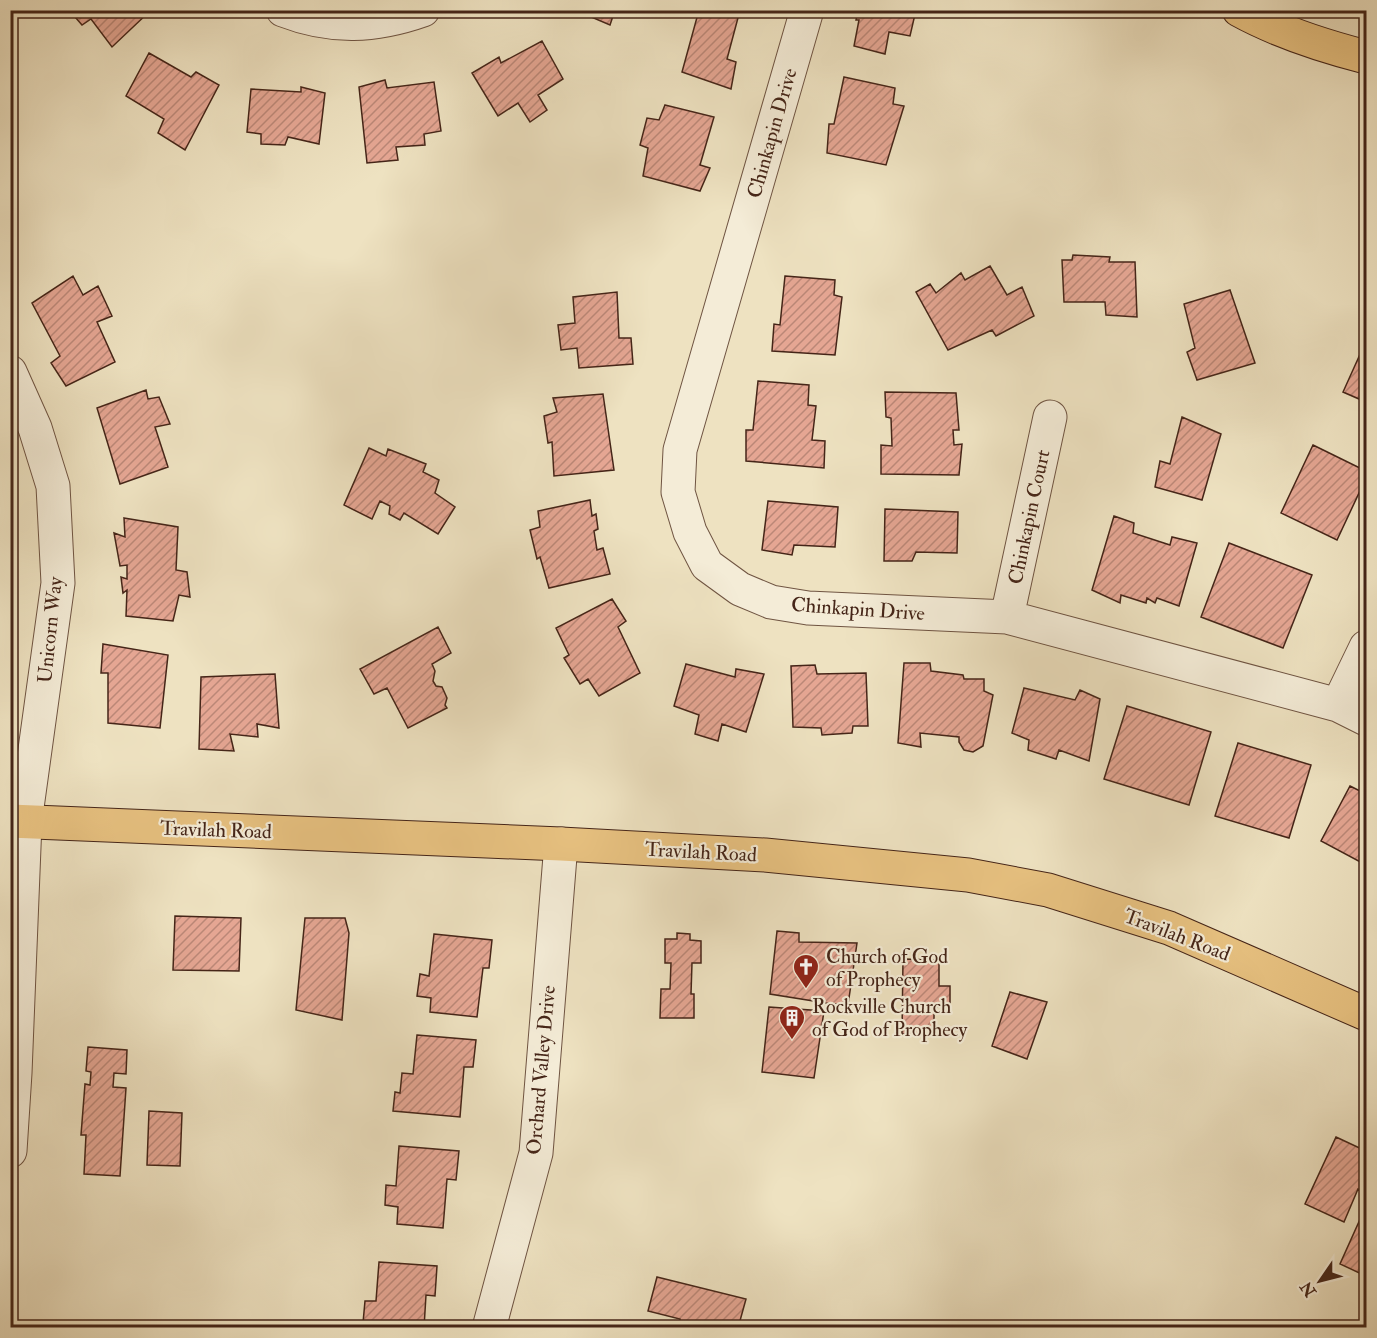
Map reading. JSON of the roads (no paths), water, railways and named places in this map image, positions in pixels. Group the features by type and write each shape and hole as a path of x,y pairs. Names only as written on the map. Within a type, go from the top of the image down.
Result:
{"main road":[{"path":"1239,10 1258,21 1319,45 1366,57"},
{"name":"Travilah Road","path":"18,822 561,844 815,859 968,875 1048,890 1169,928 1366,1014"}],"street":[{"path":"283,10 319,21 353,24 394,20 423,10"},
{"name":"Chinkapin Drive","path":"807,10 680,450 678,492 690,532 707,565 740,589 771,602 808,608 1007,617 1338,705 1366,719"},
{"name":"Unicorn Way","path":"10,372 35,428 53,486 58,583 18,822 15,1073 10,1151"},
{"name":"Chinkapin Court","path":"1007,617 1050,417"},
{"path":"1338,705 1366,647"},
{"name":"Orchard Valley Drive","path":"489,1328 536,1154 561,844"}],"place":[{"name":"Church of God of Prophecy","path":"806,990"},
{"name":"Rockville Church of God of Prophecy","path":"792,1041"}]}
